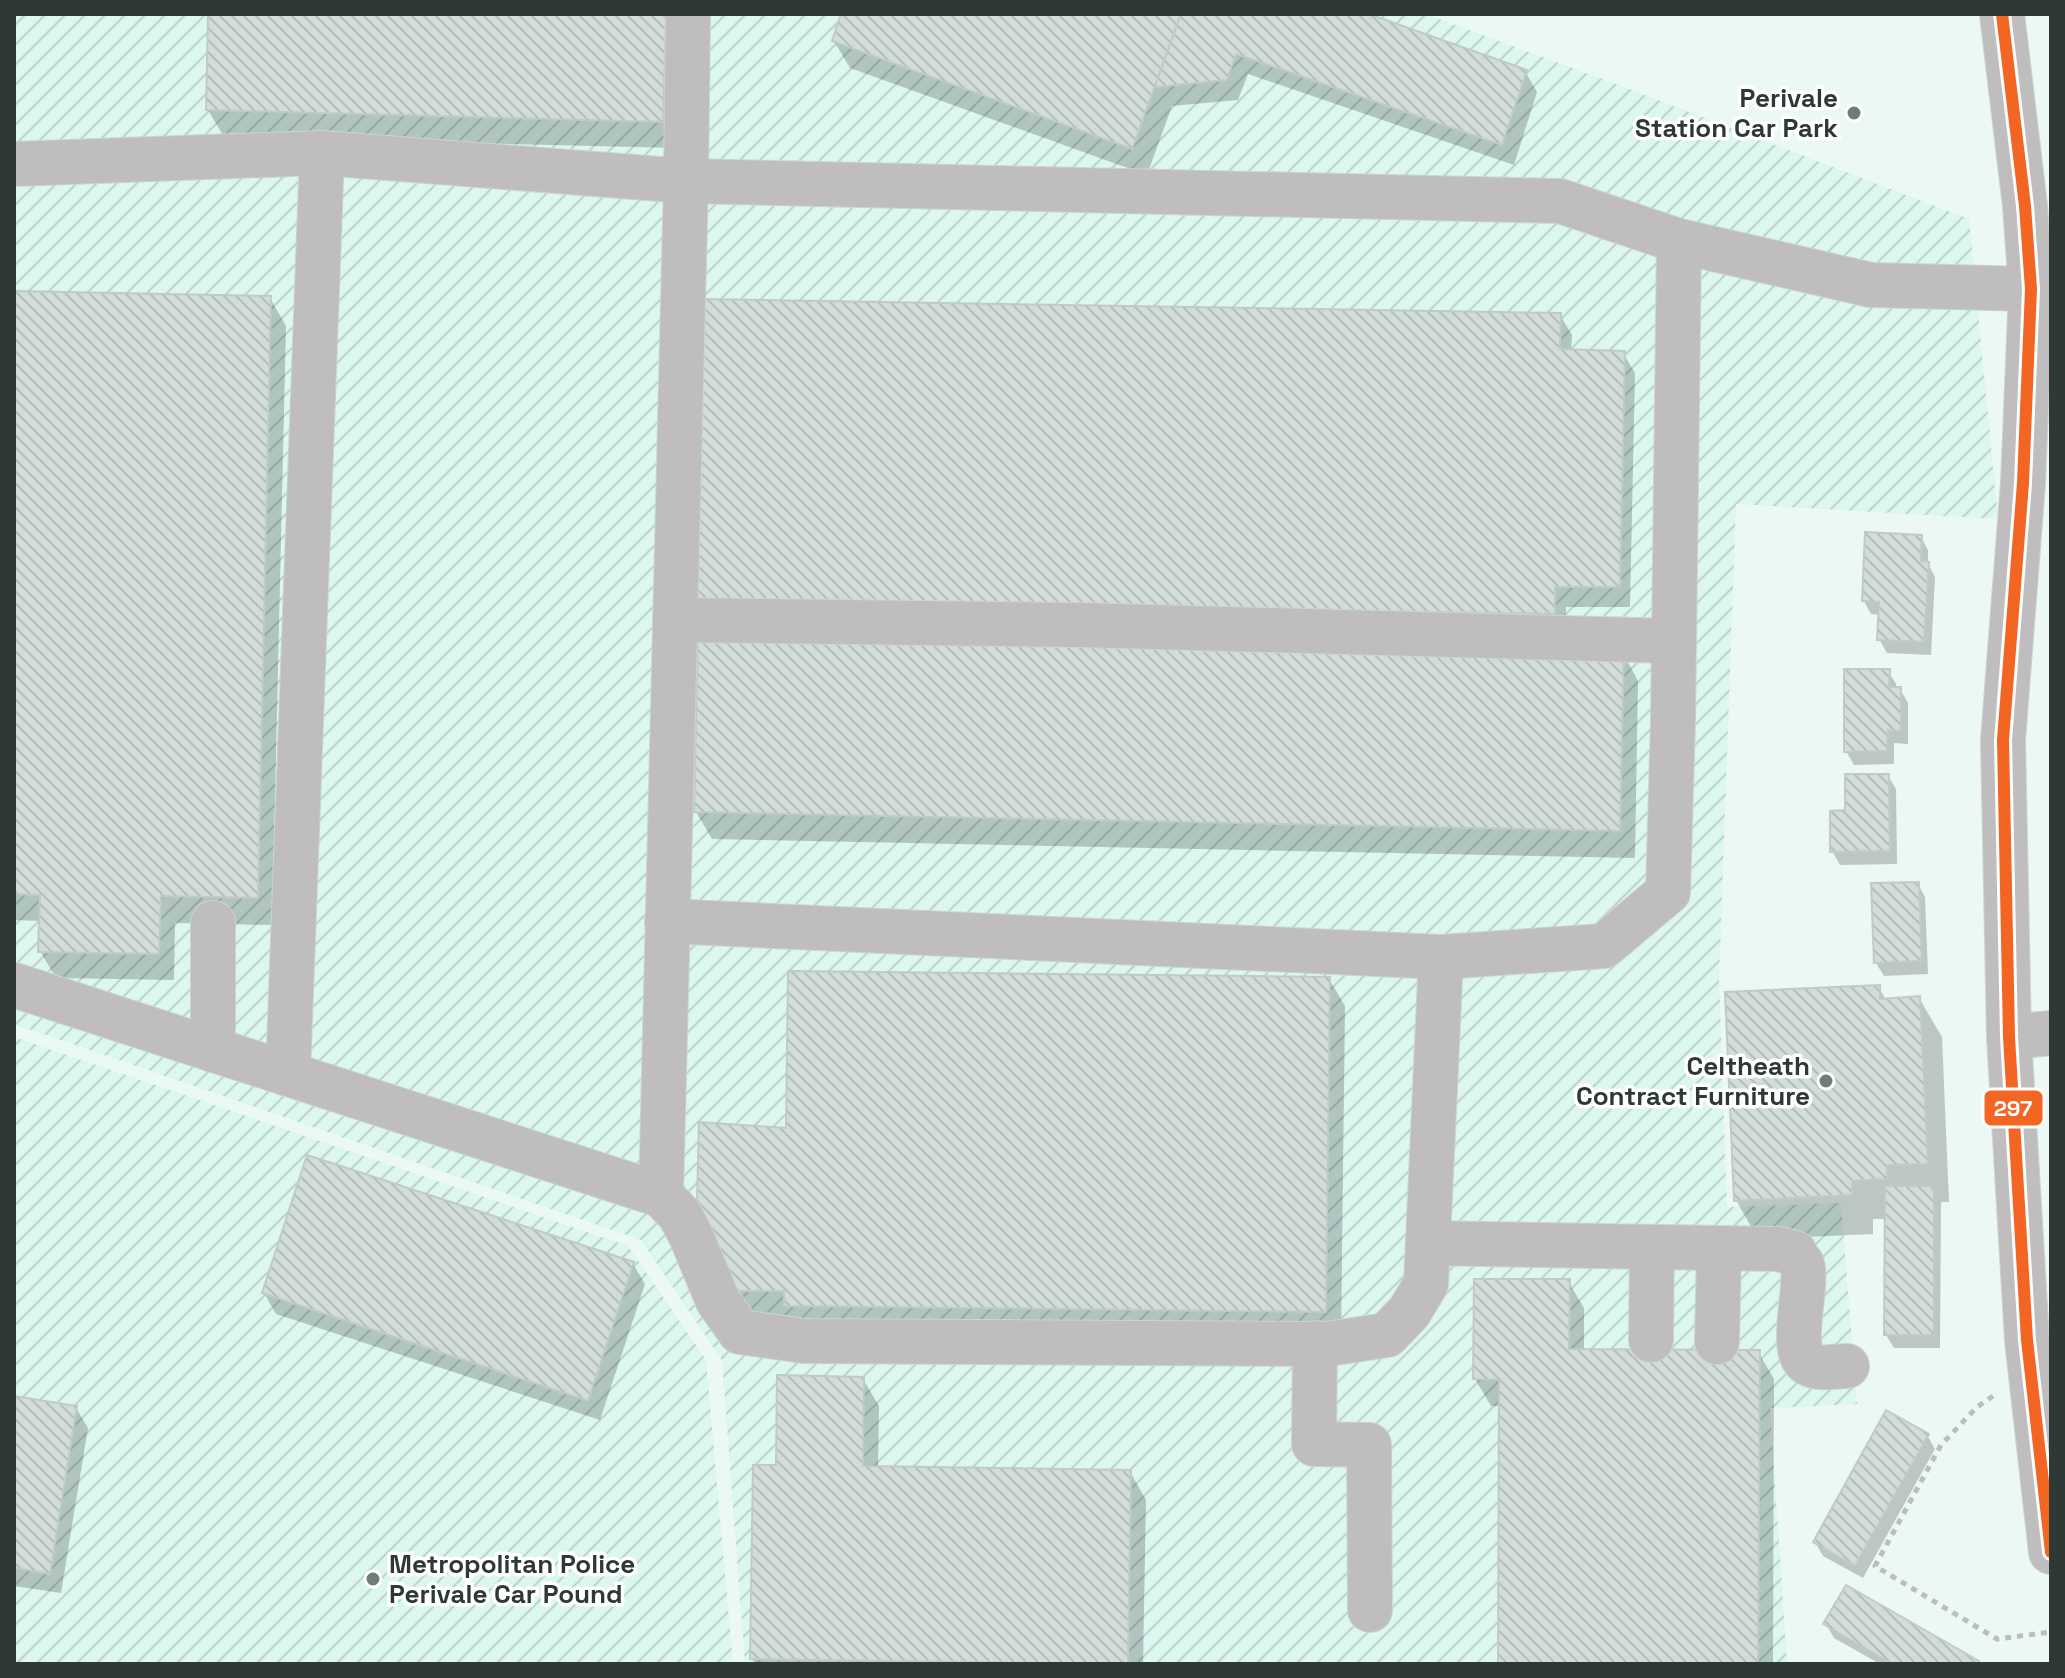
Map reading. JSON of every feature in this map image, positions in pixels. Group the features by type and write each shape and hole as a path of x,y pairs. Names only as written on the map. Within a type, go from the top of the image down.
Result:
{"street":[{"path":"661,1195 688,14"},
{"path":"2002,14 2038,210 2031,289 2037,483 2003,740 2030,1035 2032,1383 2051,1547"},
{"path":"288,1074 322,153"},
{"path":"14,164 322,153 686,181 1560,201 1679,241 1871,285 2031,289"},
{"path":"667,921 1441,957 1604,946 1668,892 1679,241"},
{"path":"675,620 1080,625 1674,641"},
{"path":"213,923 213,1050"},
{"path":"14,985 661,1195 680,1215 718,1301 740,1332 804,1341 1328,1344 1387,1335 1409,1312 1426,1284 1441,957"},
{"path":"1428,1243 1778,1249 1795,1253 1802,1264 1803,1277 1799,1347 1802,1358 1820,1367 1847,1366"},
{"path":"1651,1340 1652,1247"},
{"path":"1717,1342 1719,1248"},
{"path":"1315,1343 1314,1444 1369,1445 1370,1610"}],"path":[{"path":"2032,1383 2006,1388 1977,1407 1941,1445 1875,1566 1997,1639 2051,1632"}],"shaded area":[{"path":"14,14 1426,14 1969,219 1998,519 1736,504 1719,980 1727,1207 1841,1203 1857,1404 1770,1408 1787,1664 745,1664 722,1360 641,1240 14,1024"},
{"path":"14,1037 628,1246 706,1360 733,1664 14,1664"}],"building":[{"path":"208,14 666,14 663,122 206,110"},
{"path":"841,14 1181,14 1132,149 832,41"},
{"path":"1181,14 1369,14 1527,70 1502,145 1236,54 1227,80 1155,87"},
{"path":"14,291 271,296 258,898 161,896 159,954 38,952 40,895 14,894"},
{"path":"698,299 1561,313 1560,349 1625,351 1620,587 1555,587 1555,614 694,600"},
{"path":"1865,532 1922,535 1921,561 1929,562 1924,642 1877,640 1879,602 1862,601"},
{"path":"698,633 1624,651 1620,831 694,812"},
{"path":"1844,669 1890,669 1889,687 1901,687 1901,731 1888,730 1887,751 1844,752"},
{"path":"1845,774 1889,774 1890,851 1830,852 1830,811 1845,810"},
{"path":"1919,882 1922,961 1874,963 1871,883"},
{"path":"788,971 1330,977 1326,1312 784,1306 784,1291 736,1291 697,1200 699,1122 786,1128"},
{"name":"Celtheath Contract Furniture","path":"1880,985 1880,999 1920,996 1928,1164 1887,1165 1887,1179 1852,1181 1852,1195 1734,1201 1725,992"},
{"path":"307,1155 634,1262 588,1401 262,1293"},
{"path":"1885,1186 1934,1186 1934,1335 1884,1335"},
{"path":"1474,1279 1570,1279 1569,1349 1760,1350 1758,1664 1498,1664 1499,1380 1473,1379"},
{"path":"777,1375 864,1377 863,1466 1131,1470 1128,1664 750,1659 753,1465 776,1465"},
{"path":"14,1396 77,1406 50,1574 14,1568"},
{"path":"1886,1410 1929,1434 1855,1566 1813,1542"},
{"path":"1846,1585 1979,1661 1977,1664 1893,1664 1823,1624"}],"transit line":[{"name":"297","path":"2002,14 2025,206 2031,289 2023,483 2003,740 2009,1037 2027,1340 2051,1552"}],"place":[{"name":"Perivale Station Car Park","path":"1854,113"},
{"name":"Celtheath Contract Furniture","path":"1826,1081"},
{"name":"Metropolitan Police Perivale Car Pound","path":"373,1579"}]}
